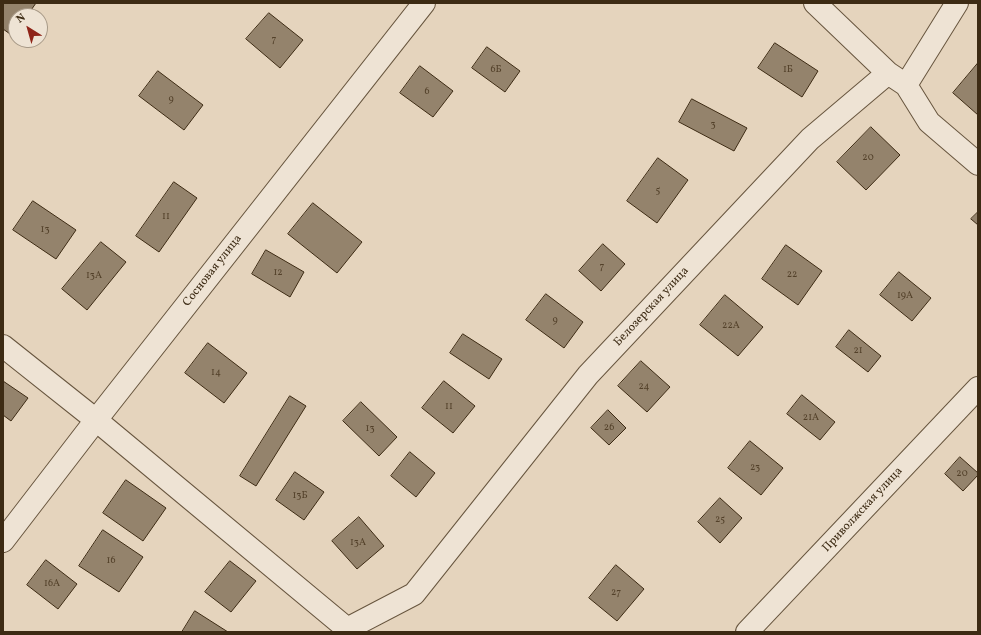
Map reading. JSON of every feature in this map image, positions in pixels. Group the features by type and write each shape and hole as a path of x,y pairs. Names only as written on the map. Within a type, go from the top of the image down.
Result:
{"street":[{"name":"Сосновая улица","path":"3,541 96,420 424,3"},
{"path":"815,3 888,73 906,85 929,122 978,164"},
{"path":"906,85 957,3"},
{"name":"Белозерская улица","path":"348,631 414,594 588,375 810,139 888,73"},
{"path":"3,346 96,420 348,631"},
{"name":"Приволжская улица","path":"747,632 978,388"}],"building":[{"path":"3,3 36,3 33,8 8,8 8,32 3,29"},
{"path":"269,13 303,40 280,68 246,39"},
{"path":"775,43 818,71 802,97 758,68"},
{"path":"487,47 520,71 505,92 472,68"},
{"path":"978,63 978,115 953,93"},
{"path":"420,66 453,91 433,117 400,93"},
{"path":"158,71 203,105 184,130 139,96"},
{"path":"692,99 747,128 734,151 679,122"},
{"path":"871,127 900,155 866,190 837,162"},
{"path":"658,158 688,180 657,223 627,201"},
{"path":"174,182 197,198 159,252 136,236"},
{"path":"33,201 76,230 56,259 13,230"},
{"path":"313,203 362,242 337,273 288,234"},
{"path":"978,212 978,225 971,219"},
{"path":"101,242 126,262 87,310 62,289"},
{"path":"603,244 625,264 601,291 579,271"},
{"path":"786,245 822,271 798,305 762,279"},
{"path":"266,250 304,272 290,297 252,274"},
{"path":"899,272 931,298 912,321 880,295"},
{"path":"546,294 583,322 564,348 526,320"},
{"path":"725,295 763,327 738,356 700,325"},
{"path":"849,330 881,356 868,372 836,347"},
{"path":"463,334 502,359 489,379 450,353"},
{"path":"208,343 247,373 224,403 185,373"},
{"path":"641,361 670,387 647,412 618,386"},
{"path":"3,381 28,398 11,421 3,415"},
{"path":"444,381 475,406 453,433 422,408"},
{"path":"802,395 835,422 820,440 787,414"},
{"path":"290,396 306,406 256,486 240,476"},
{"path":"361,402 397,437 379,456 343,421"},
{"path":"608,410 626,428 609,445 591,428"},
{"path":"750,441 783,468 761,495 728,468"},
{"path":"410,452 435,473 416,497 391,476"},
{"path":"960,457 978,473 978,475 963,491 945,474"},
{"path":"295,472 324,492 304,520 276,500"},
{"path":"126,480 166,508 143,541 103,513"},
{"path":"720,498 742,518 720,543 698,522"},
{"path":"359,517 384,546 357,569 332,541"},
{"path":"103,530 143,557 119,592 79,566"},
{"path":"46,560 77,584 58,609 27,585"},
{"path":"230,561 256,581 231,612 205,592"},
{"path":"616,565 644,589 617,621 589,598"},
{"path":"195,611 228,632 182,632"}]}
